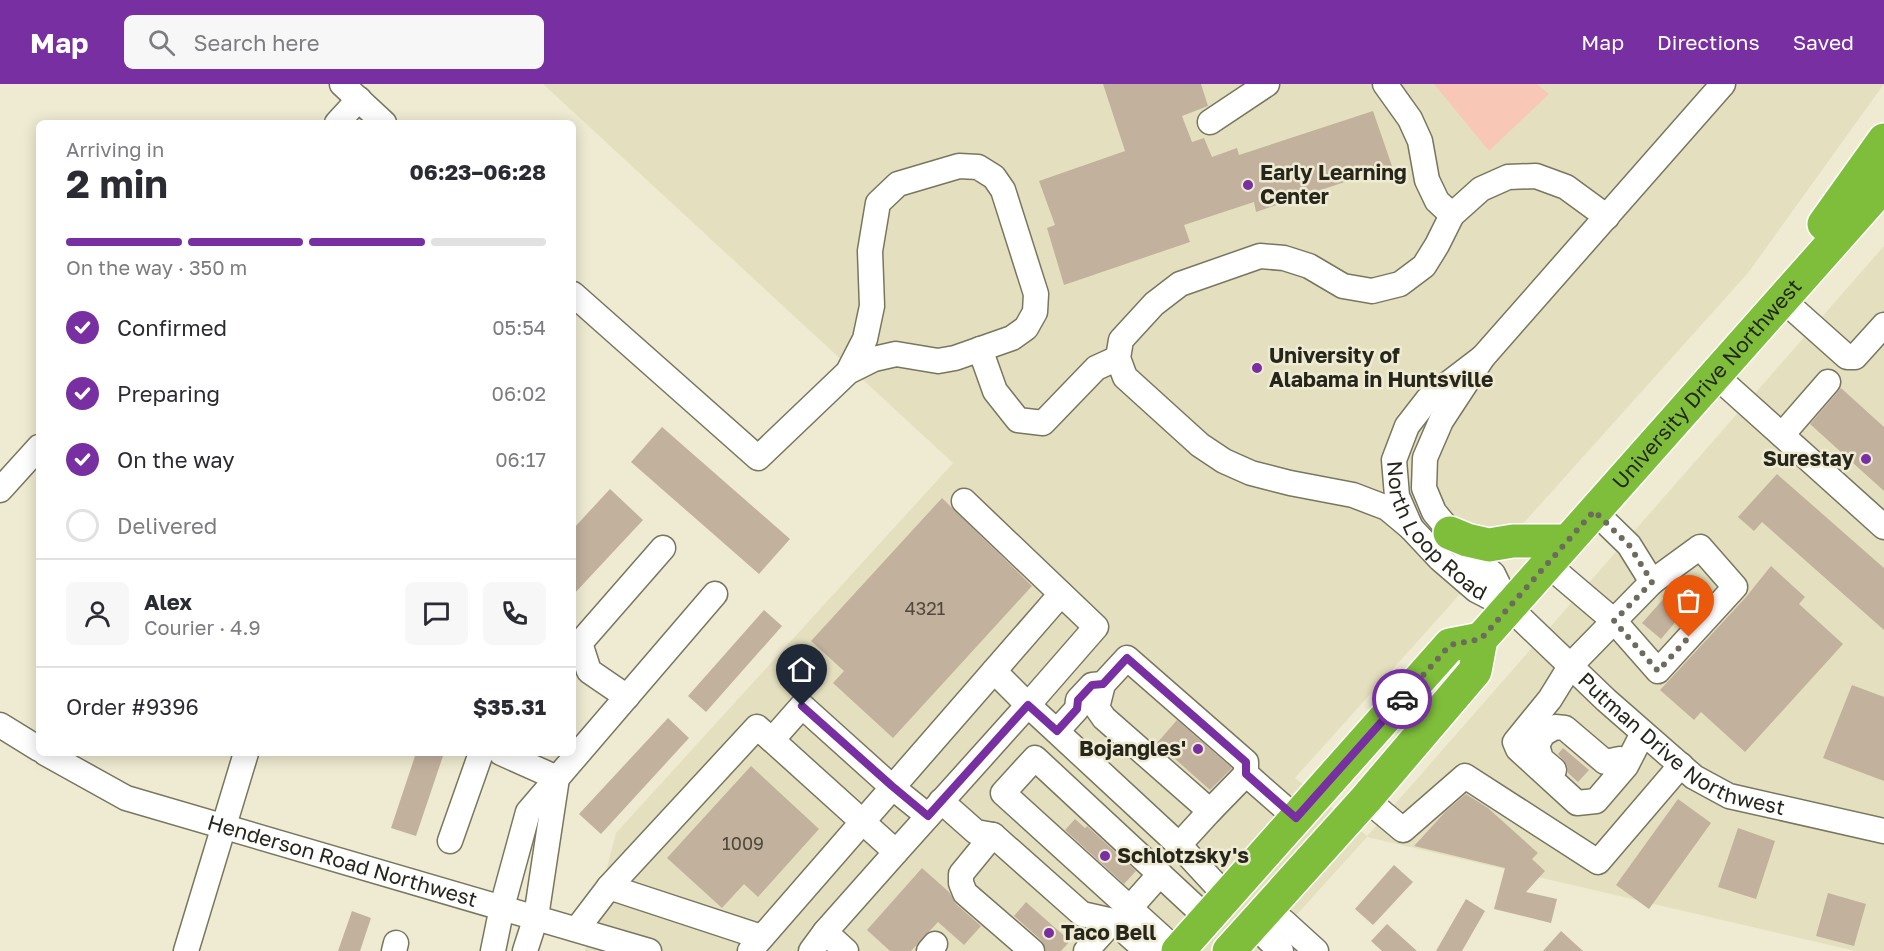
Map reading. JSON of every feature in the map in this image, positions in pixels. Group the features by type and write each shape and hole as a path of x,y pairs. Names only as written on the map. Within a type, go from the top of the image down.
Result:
{"highway":[{"path":"1708,383 1884,140"},
{"name":"University Drive Northwest","path":"1481,639 1884,185"},
{"path":"1450,533 1489,545 1513,542 1557,553"},
{"path":"1178,951 1450,645 1481,639 1475,671 1264,920 1230,951"},
{"path":"1264,920 1252,903 1255,895 1272,874 1274,867 1269,850"},
{"path":"1217,908 1233,904 1234,916 1220,934 1218,951"}],"street":[{"path":"1210,122 1267,84"},
{"path":"1385,84 1410,119 1420,141 1426,180 1437,201 1452,215"},
{"name":"North Loop Road","path":"1509,607 1493,574 1467,552 1434,512 1424,488 1425,458 1441,421 1483,357 1607,217 1712,88"},
{"path":"338,120 350,92 381,120"},
{"path":"576,297 758,458 848,372 874,359 896,354 938,361 955,358 1012,338 1026,328 1035,312 1036,294 1003,190 994,177 978,167 959,166 898,184 878,203 870,251 872,306 865,339 848,372"},
{"path":"1411,528 1387,508 1353,495 1261,475 1224,460 1200,445 1125,377 1118,358 1121,340 1154,304 1180,284 1260,256 1284,258 1309,266 1343,286 1372,291 1400,284 1424,266 1452,215 1481,189 1508,177 1536,176 1566,187 1607,217"},
{"path":"1782,299 1847,357 1855,357 1884,325"},
{"path":"980,349 995,391 1018,420 1043,423 1096,368 1118,358"},
{"name":"North Loop Road","path":"1483,357 1428,399 1407,426 1394,460 1397,496 1411,528 1440,559 1476,590 1509,607"},
{"path":"1782,435 1828,382"},
{"path":"1708,383 1782,435 1884,526"},
{"path":"0,490 36,450"},
{"path":"811,951 825,932 1096,627 964,501"},
{"path":"1594,511 1629,545 1652,582"},
{"path":"1557,553 1614,621 1658,671 1736,586 1700,547 1652,582 1614,621 1571,665 1550,699 1515,742 1518,749 1587,802"},
{"path":"627,697 589,671 580,643 663,548"},
{"path":"493,951 502,907 528,812 716,594"},
{"path":"609,886 756,944 1061,594"},
{"name":"Putman Drive Northwest","path":"1509,607 1606,700 1694,777 1729,795 1884,831"},
{"path":"1057,731 1087,708 1103,684 1127,658 1246,762 1246,774 1179,845"},
{"path":"994,671 1179,845 1217,908"},
{"path":"1550,699 1623,763"},
{"path":"772,740 802,706 892,786 976,832 993,835 1082,914 1121,915 1178,951"},
{"path":"1087,708 1104,718 1210,811"},
{"path":"0,725 36,747"},
{"path":"1587,802 1541,759 1537,745 1543,734 1555,726 1565,728 1605,762 1623,763"},
{"path":"577,929 609,886 757,727 896,852"},
{"path":"1587,802 1623,763 1643,733"},
{"name":"Henderson Road Northwest","path":"50,756 126,798 649,951"},
{"path":"186,951 245,756"},
{"path":"450,841 480,756"},
{"path":"508,756 557,778"},
{"path":"1147,951 1121,915 1003,793 1035,758 1160,874 1217,908"},
{"path":"1366,799 1403,830 1465,776 1598,862 1681,765"},
{"path":"1246,774 1296,818"},
{"path":"525,951 536,917 557,778"},
{"path":"993,835 961,874 960,883 965,892 1032,951"},
{"path":"1086,951 1160,874"},
{"path":"1281,951 1268,939 1264,920 1284,921 1316,951"},
{"path":"825,932 846,951"}],"shaded area":[{"path":"543,84 1884,84 1748,273 1295,778 1367,836 1884,246 1884,951 1855,951 1367,837 1264,951 585,951 616,833 953,463"},
{"path":"1434,84 1537,84 1549,94 1489,151"}],"building":[{"name":"Early Learning Center","path":"1103,84 1201,84 1208,106 1182,116 1192,142 1204,138 1212,157 1237,148 1239,155 1373,111 1392,166 1256,212 1254,202 1184,225 1190,242 1064,285 1047,228 1055,225 1039,181 1125,151"},
{"name":"Surestay","path":"1841,388 1884,427 1884,491 1810,424"},
{"path":"662,427 790,539 759,574 631,462"},
{"path":"1777,474 1884,568 1884,630 1762,522 1754,531 1738,517"},
{"path":"610,489 643,520 576,592 576,526"},
{"path":"942,498 1032,586 893,738 833,683 844,671 811,641"},
{"path":"1771,566 1805,597 1799,604 1843,644 1745,752 1701,712 1694,720 1660,690 1746,597"},
{"path":"1683,577 1701,592 1661,639 1642,623"},
{"path":"764,610 782,626 706,712 688,696"},
{"path":"1852,685 1884,697 1884,781 1823,758"},
{"path":"668,718 689,738 601,834 579,814"},
{"path":"1177,720 1232,768 1210,790 1157,743"},
{"path":"1563,748 1589,770 1578,782 1568,773 1567,765 1558,754"},
{"path":"415,756 443,756 416,836 391,828"},
{"path":"751,766 819,829 758,897 744,884 722,908 667,858"},
{"path":"1466,794 1488,808 1538,853 1532,859 1545,871 1526,892 1557,899 1551,923 1494,909 1505,868 1414,846 1446,811"},
{"path":"1678,799 1711,823 1649,909 1616,885"},
{"path":"1075,819 1085,828 1087,826 1136,871 1124,884 1065,830"},
{"path":"1738,828 1775,841 1756,899 1718,887"},
{"path":"1394,865 1413,882 1373,925 1355,909"},
{"path":"922,868 949,892 956,904 981,926 964,945 938,922 911,951 890,951 867,930"},
{"path":"1828,893 1866,904 1854,946 1816,936"},
{"path":"1466,899 1485,911 1462,951 1436,951"},
{"path":"1026,902 1070,941 1061,951 1046,951 1041,940 1014,916"},
{"path":"352,911 371,918 360,951 338,951"},
{"path":"1387,924 1417,951 1382,951 1371,941"},
{"path":"1561,931 1583,951 1543,951"}],"way so far":[{"path":"1402,699 1450,645 1481,639 1594,511 1629,545 1652,582 1614,621 1658,671 1689,637"}],"place":[{"name":"Early Learning Center","path":"1248,185"},
{"name":"University of Alabama in Huntsville","path":"1257,368"},
{"name":"Surestay","path":"1866,459"},
{"name":"Bojangles'","path":"1198,749"},
{"name":"Schlotzsky's","path":"1105,856"},
{"name":"Taco Bell","path":"1049,933"}],"route":[{"path":"802,706 928,816 1028,705 1057,731 1077,709 1078,700 1092,685 1103,684 1127,658 1246,762 1246,774 1296,818 1402,699"}]}
